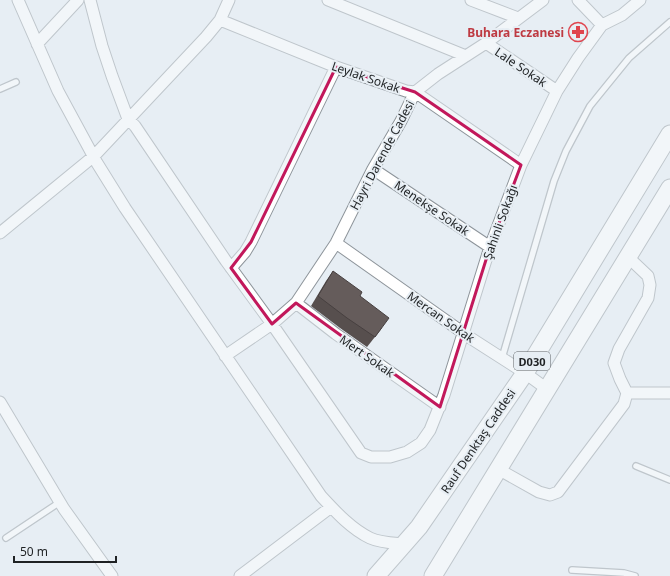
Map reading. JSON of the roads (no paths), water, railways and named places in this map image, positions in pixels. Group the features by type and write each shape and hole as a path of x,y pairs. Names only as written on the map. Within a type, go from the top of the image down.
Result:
{"main road":[{"name":"Rauf Denktaş Caddesi","path":"376,576 419,527 525,373 670,134"},
{"path":"433,576 670,188"}],"street":[{"path":"18,0 58,91 125,208 321,496 336,513 352,526 371,538 404,544"},
{"path":"37,44 78,0"},
{"name":"Şahinli Sokağı","path":"90,0 102,46 128,119 135,126 231,268 272,324 361,453 371,457 390,457 407,452 421,443 430,430 440,407 464,334 490,247 521,165 557,92 578,58 602,25 622,15 640,0"},
{"path":"0,233 94,156 206,37 220,20 229,0"},
{"path":"328,0 466,56"},
{"path":"471,0 518,18"},
{"name":"Hayri Darende Cadesi","path":"225,356 272,324 296,303 336,243 373,169 415,92 438,74 486,43 543,0"},
{"path":"578,0 602,25"},
{"name":"Leylak Sokak","path":"220,20 336,67 415,92 521,165"},
{"name":"Lale Sokak","path":"486,43 557,92"},
{"path":"231,268 245,252 251,242 336,67"},
{"name":"Menekşe Sokak","path":"373,169 490,247"},
{"name":"Mercan Sokak","path":"336,243 464,334 525,373 547,390"},
{"path":"498,469 539,492 550,496 558,492 624,404 627,393 614,363 619,349 648,298 650,285 648,276 628,257"},
{"name":"Mert Sokak","path":"296,303 336,334 440,407"},
{"path":"627,393 670,393"},
{"path":"0,402 60,502 112,576"},
{"path":"240,576 331,507"}],"lane":[{"path":"502,358 552,189 566,150 590,106 629,58 670,22"},
{"path":"0,89 16,82"},
{"path":"636,466 670,480"},
{"path":"6,538 60,502"},
{"path":"572,570 624,573 635,576"}],"place":[{"name":"Buhara Eczanesi","path":"578,32"}]}
